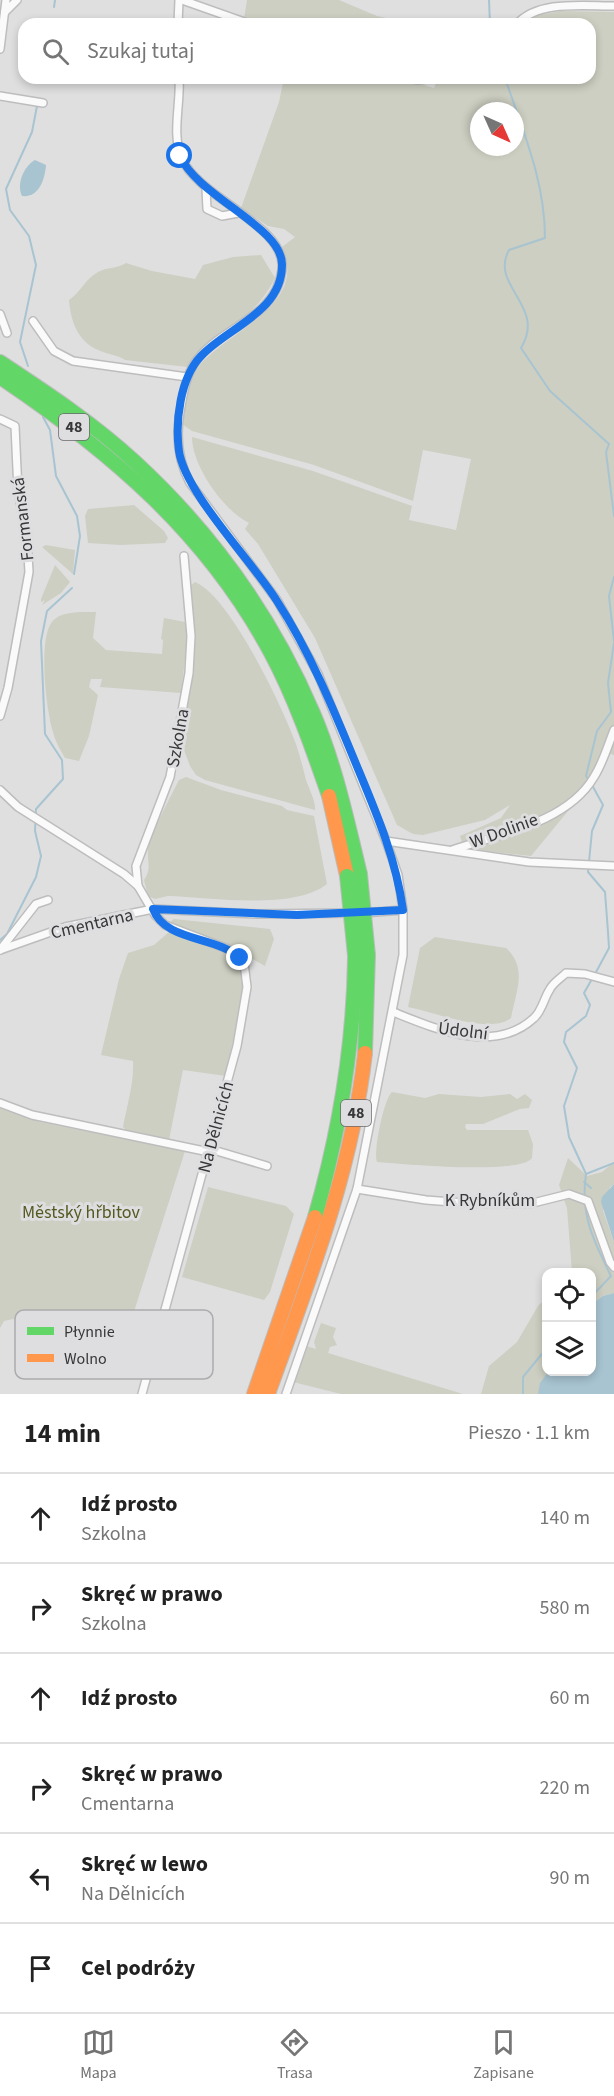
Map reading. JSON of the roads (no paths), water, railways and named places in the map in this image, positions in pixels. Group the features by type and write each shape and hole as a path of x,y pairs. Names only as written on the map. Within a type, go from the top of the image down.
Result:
{"highway":[{"name":"48","path":"0,362 68,406 129,454 192,517 240,579 282,645 318,723 342,791 362,955 365,1053 350,1143 326,1229 268,1394"},
{"name":"48","path":"0,378 57,414 124,466 168,509 232,590 273,656 306,727 354,875"},
{"name":"48","path":"254,1394 317,1212 338,1138 353,1047 362,955"}],"street":[{"path":"0,50 6,0"},
{"path":"5,12 17,0"},
{"path":"178,18 180,0 232,18"},
{"path":"522,18 525,14 545,7 614,6"},
{"path":"179,84 176,137 180,156 188,170 206,189 276,245 282,261 280,280 264,307 201,356 187,377 178,437 185,474 252,563 297,634 342,730 386,841 398,875 403,910 403,955 357,1189 286,1394"},
{"path":"0,96 43,103"},
{"path":"206,189 207,210 222,216 238,213"},
{"path":"0,314 7,333"},
{"path":"33,321 54,351 73,361 187,377"},
{"name":"Formanská","path":"0,419 15,426 18,491 27,539 29,573 8,688 0,716"},
{"name":"Szkolna","path":"153,909 138,886 136,866 171,777 187,683 191,636 184,556"},
{"name":"W Dolinie","path":"449,851 558,811 586,787 595,776 614,730"},
{"path":"0,790 18,807 124,874 138,886"},
{"path":"386,841 449,851"},
{"name":"W Dolinie","path":"449,851 614,867"},
{"path":"124,874 136,866"},
{"path":"0,950 36,904 48,900"},
{"name":"Cmentarna","path":"0,950 65,927 153,909 297,915 403,910"},
{"name":"Na Dělnicích","path":"153,909 168,927 235,953 246,968 247,987 240,1031 210,1151 166,1310"},
{"name":"Údolní","path":"393,1012 443,1032 487,1038 517,1030 536,1017 550,987 567,973 585,974 614,982"},
{"path":"0,1103 32,1115 210,1151 267,1166"},
{"name":"K Rybníkům","path":"357,1189 426,1200 493,1204 529,1204 569,1194 587,1201 610,1262 614,1267"},
{"name":"Na Dělnicích","path":"142,1394 146,1379"}],"water":[{"path":"35,160 46,165 44,176 37,191 28,196 22,196 20,186 22,176 27,166"},
{"path":"614,1184 614,1242 601,1202 602,1197"},
{"path":"614,1293 614,1394 538,1394 540,1383 545,1376 596,1376 596,1301"}],"waterway":[{"path":"54,7 55,0"},
{"path":"489,0 490,18"},
{"path":"507,84 532,156 544,217 545,238 509,250 505,263 506,275 527,320 527,333 521,348 550,391 609,444 606,452 614,516"},
{"path":"28,366 20,342 36,265 29,236 10,210 6,189 32,132 37,106"},
{"path":"43,417 50,430 56,476 77,516 80,536 74,574"},
{"path":"614,577 609,596 614,641"},
{"path":"0,940 7,934 36,877 41,856 35,831 36,809 63,779 62,760 45,734 41,641 47,611 72,588"},
{"path":"589,780 586,776 597,731 611,712 608,683 614,643"},
{"path":"592,785 603,805 592,831 588,872 605,892 609,948 595,974"},
{"path":"586,1174 569,1137 564,1106 577,1068 564,1042 566,1032 586,1016 590,1005 584,993 592,979"},
{"path":"596,1292 611,1276 589,1226 585,1202 586,1174 614,1163"},
{"path":"584,1182 591,1188"},
{"path":"523,1394 523,1377 542,1354"}],"park label":[{"name":"Městský hřbitov","path":"81,1212"}]}
